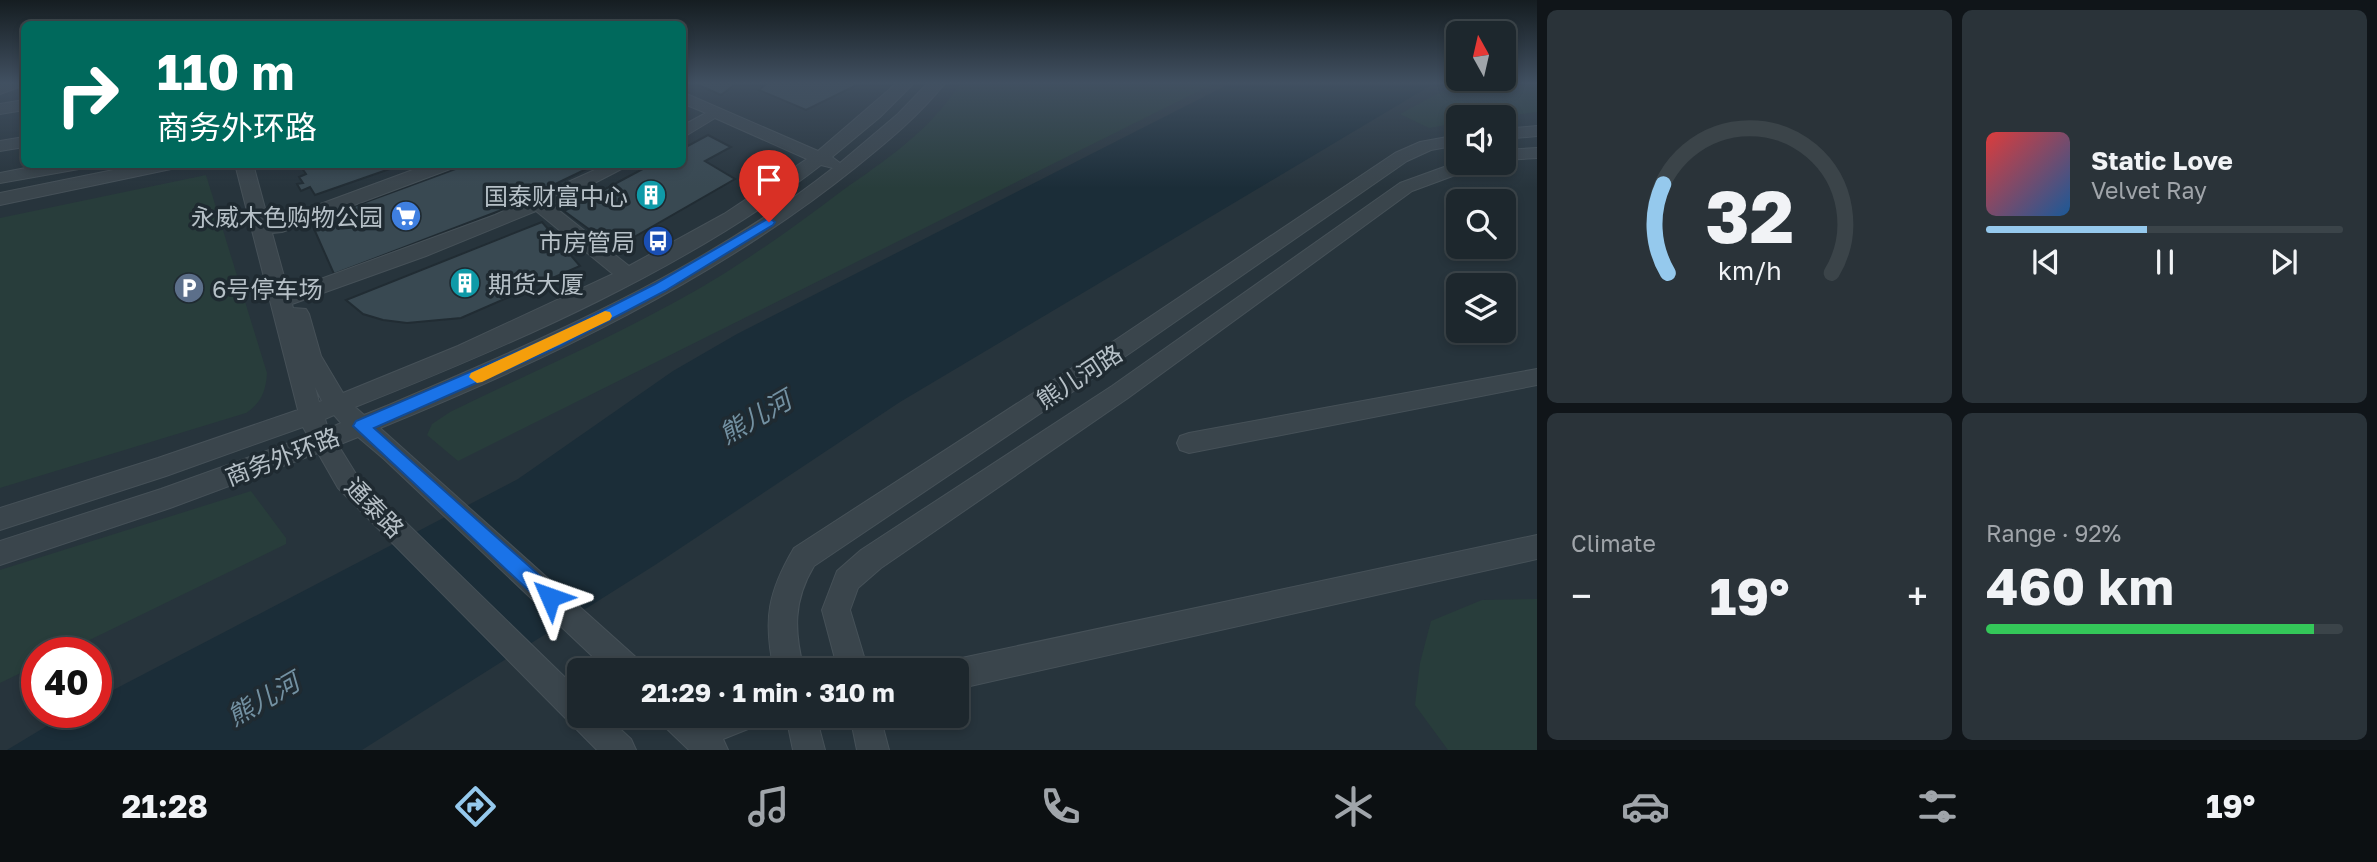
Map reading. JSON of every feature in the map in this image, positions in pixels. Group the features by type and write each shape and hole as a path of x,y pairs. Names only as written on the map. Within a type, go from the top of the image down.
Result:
{"street":[{"path":"686,130 705,118"},
{"path":"709,118 839,172"},
{"path":"727,118 814,161"},
{"name":"商务外环路","path":"0,519 123,481 311,415 537,321 705,234 814,161 869,118"},
{"name":"商务外环路","path":"0,553 122,514 324,441 543,348 650,293 727,249 839,172 904,118"},
{"path":"1516,133 1537,131"},
{"path":"0,146 21,142"},
{"name":"熊儿河路","path":"784,658 781,639 782,608 788,581 804,557 1114,353 1401,157 1426,146 1446,142"},
{"path":"1516,154 1537,153"},
{"path":"0,178 56,168"},
{"path":"0,194 129,168"},
{"path":"0,199 151,168"},
{"name":"通泰路","path":"245,168 294,361 311,415 347,481 567,700"},
{"name":"通泰路","path":"258,168 310,356 330,394 615,658"},
{"path":"275,228 436,168"},
{"path":"293,297 464,236 615,168"},
{"name":"熊儿河路","path":"850,658 836,610 847,580 871,559 1120,392 1406,187 1446,172"},
{"path":"539,204 628,276"},
{"path":"1189,443 1537,377"},
{"path":"969,671 1537,547"},
{"name":"通泰路","path":"596,728 620,750"},
{"path":"689,728 712,750"},
{"path":"804,728 809,750"},
{"path":"868,728 873,750"}],"green space":[{"path":"933,118 1145,118 458,461 427,435 432,424 450,412 624,329 692,293 800,222"},
{"path":"1408,118 1446,118 1446,125 1429,128"},
{"path":"206,175 267,373 259,401 246,413 0,488 0,218"},
{"path":"251,491 286,538 286,544 96,637 21,637 21,673 0,683 0,570"},
{"path":"1537,599 1537,750 1448,750 1415,705 1420,663 1431,621 1482,600"}],"water":[{"name":"熊儿河","path":"1162,118 1376,118 900,402 655,565 362,750 7,750 43,728 112,728 112,691 518,479 673,371 737,334"}],"building":[{"name":"国泰财富中心","path":"708,135 731,147 705,161 735,179 615,248 564,211 645,168 686,168 686,147"},
{"path":"302,168 393,168 315,195 310,187 301,191 297,184 303,183 299,177 306,174"},
{"name":"永威木色购物公园","path":"458,168 589,168 499,211 334,274 311,222"},
{"name":"期货大厦","path":"542,222 580,266 461,318 407,323 383,320 363,314 346,300"}],"slow traffic":[{"path":"477,377 605,316"}],"place":[{"name":"国泰财富中心","path":"651,195"},
{"name":"永威木色购物公园","path":"406,216"},
{"name":"市房管局","path":"658,241"},
{"name":"期货大厦","path":"465,283"},
{"name":"6号停车场","path":"189,288"}],"route":[{"path":"550,597 362,426 555,342 660,287 769,222"}]}
